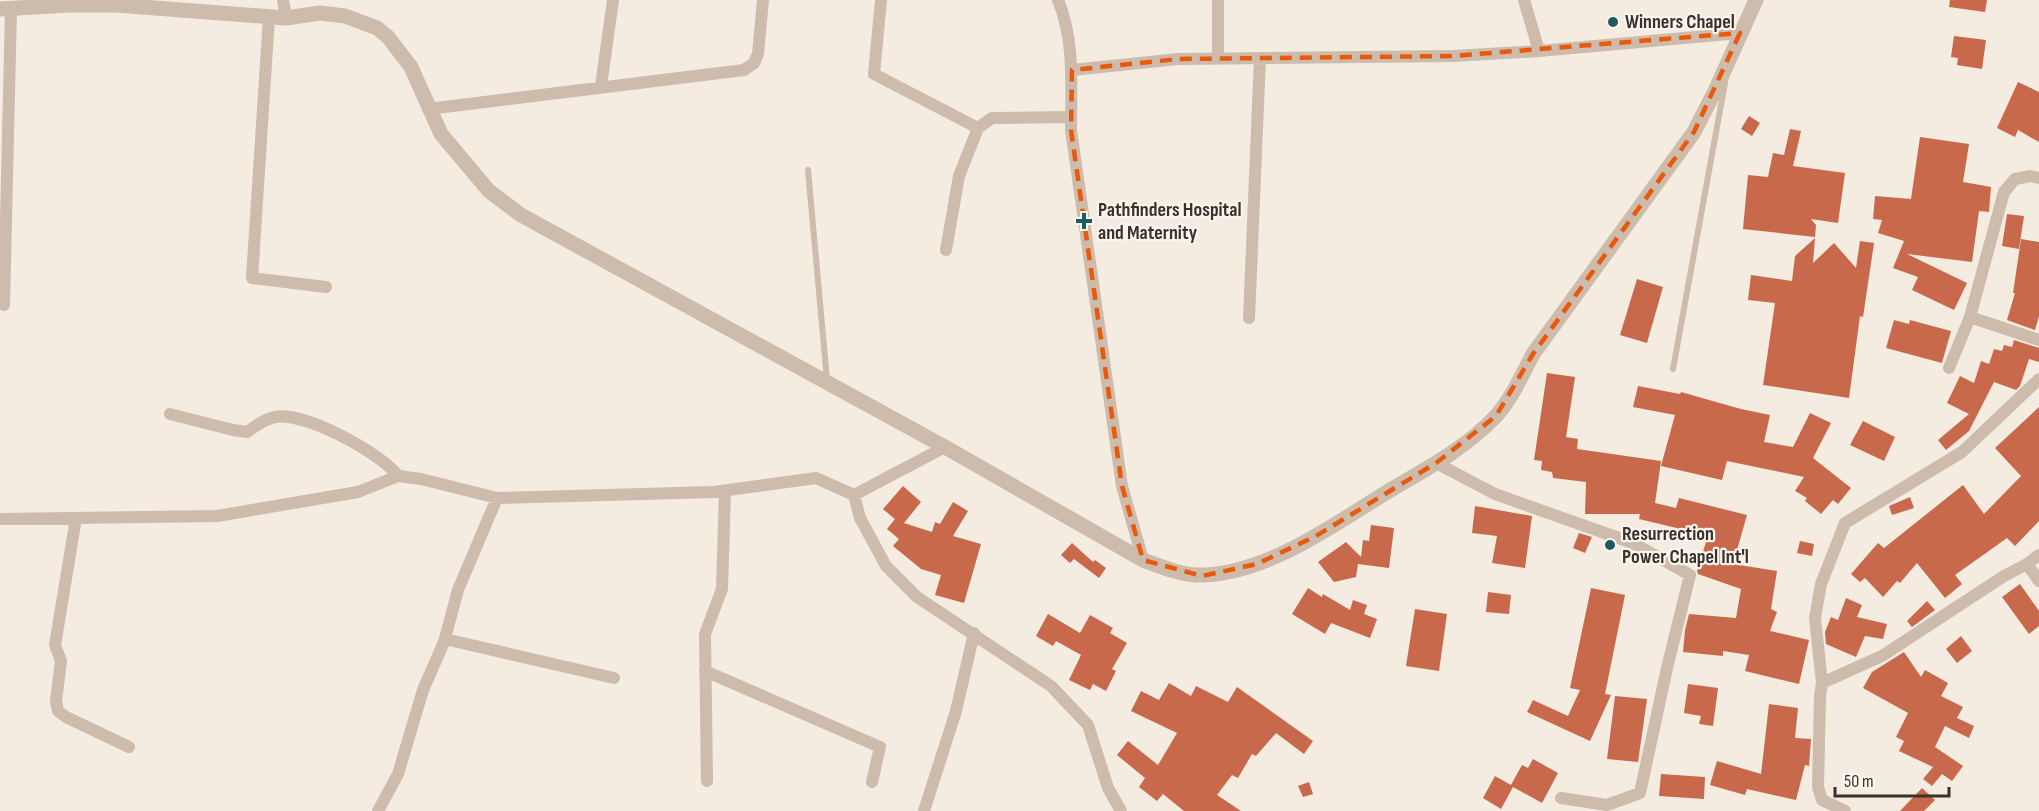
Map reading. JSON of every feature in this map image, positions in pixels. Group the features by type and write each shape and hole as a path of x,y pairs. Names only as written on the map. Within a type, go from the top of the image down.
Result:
{"street":[{"path":"283,0 286,18"},
{"path":"601,86 613,0"},
{"path":"428,109 744,70 754,63 758,54 763,0"},
{"path":"881,0 874,74 978,128"},
{"path":"1058,0 1063,12 1072,70 1071,130 1122,486 1143,560"},
{"path":"1218,0 1218,58"},
{"path":"1524,0 1539,51"},
{"path":"4,305 6,9 69,4 116,5 286,18 320,13 345,16 377,28 388,37 411,68 441,134 468,169 489,191 521,215 945,447 1143,560 1175,572 1202,576 1231,572 1257,564 1316,536 1436,463 1471,438 1496,416 1516,387 1533,354 1694,132 1756,0"},
{"path":"269,17 252,278 327,287"},
{"path":"1072,70 1178,59 1453,56 1539,51 1740,33"},
{"path":"1249,318 1260,58"},
{"path":"946,250 959,176 978,128 992,118 1071,117"},
{"path":"1949,368 1970,317 2004,192 2015,179 2030,176 2039,178"},
{"path":"1970,317 2039,340"},
{"path":"1845,811 1832,807 1822,800 1818,787 1822,683 1815,618 1821,584 1845,523 1962,452 2039,378"},
{"path":"170,414 247,432 262,421 292,416 339,435 391,466 398,476"},
{"path":"854,495 945,447"},
{"path":"1436,463 1495,494 1634,543 1690,575 1640,793 1607,805 1561,798"},
{"path":"0,519 217,516 358,492 398,476 421,479 497,498 714,492 816,478 854,495"},
{"path":"707,781 705,634 722,589 725,490"},
{"path":"854,495 860,518 886,566 917,597 1051,686 1088,725 1117,809"},
{"path":"378,811 398,774 423,690 445,639 458,590 497,498"},
{"path":"76,518 55,645 61,661 56,701 58,711 129,747"},
{"path":"1822,683 1882,656 2039,555"},
{"path":"2027,564 2039,581"},
{"path":"924,811 956,711 974,633"},
{"path":"445,639 614,678"},
{"path":"705,671 880,747 872,782"}],"lane":[{"path":"1673,369 1730,56"},
{"path":"808,170 827,384"}],"highlighted area":[{"path":"1740,33 1694,132 1533,354 1496,416 1436,463 1316,536 1257,564 1202,576 1143,560 1122,486 1071,130 1072,70 1178,59 1453,56"}],"building":[{"path":"1950,0 1987,0 1985,12 1949,7"},
{"path":"1954,36 1986,40 1982,69 1957,65 1958,58 1951,57"},
{"path":"2018,82 2039,92 2039,142 2018,130 2015,137 1997,128"},
{"path":"1749,116 1760,123 1752,136 1741,129"},
{"path":"1790,129 1801,131 1793,166 1845,173 1838,223 1811,219 1816,225 1815,237 1743,229 1748,175 1768,177 1773,153 1784,155"},
{"path":"1920,137 1969,144 1963,182 1991,187 1989,212 1979,211 1972,262 1907,254 1967,283 1954,310 1912,290 1918,277 1893,268 1904,241 1878,233 1882,220 1873,219 1875,196 1911,199"},
{"path":"2007,214 2024,216 2019,249 2002,246"},
{"path":"1815,238 1813,263 1834,243 1856,268 1860,241 1874,243 1863,317 1860,316 1849,398 1763,385 1775,303 1748,300 1751,275 1792,281 1795,256"},
{"path":"2021,239 2039,242 2039,316 2035,330 2007,320 2015,293 2013,293"},
{"path":"1637,279 1663,287 1647,343 1620,335"},
{"path":"1894,320 1909,324 1910,320 1951,331 1942,363 1886,348"},
{"path":"2014,340 2039,348 2039,362 2029,359 2020,386 2016,390 1994,382 1969,431 1946,450 1938,440 1969,414 1947,403 1960,376 1974,383 1981,361 1989,364 1994,349 2002,351 2004,345 2012,347"},
{"path":"1547,373 1575,377 1566,437 1578,439 1577,449 1661,461 1655,503 1676,508 1679,498 1747,515 1733,564 1777,571 1771,609 1777,612 1770,631 1809,640 1799,684 1745,671 1749,655 1723,651 1723,656 1683,652 1689,614 1736,618 1741,589 1698,574 1706,535 1639,519 1640,514 1585,514 1586,482 1553,478 1552,472 1541,470 1542,461 1534,460"},
{"path":"1638,386 1680,394 1681,392 1770,415 1764,442 1793,447 1810,413 1831,423 1813,458 1851,488 1838,504 1833,500 1821,514 1805,501 1807,498 1795,491 1804,477 1727,461 1722,480 1661,466 1675,415 1633,407"},
{"path":"2039,407 2039,521 2015,546 2007,538 1955,575 1962,584 1945,598 1917,563 1900,583 1897,581 1883,597 1865,578 1860,582 1851,574 1878,543 1884,548 1963,485 1984,514 2021,476 1995,448"},
{"path":"1863,421 1895,437 1884,461 1850,445"},
{"path":"903,486 921,502 904,523 932,532 935,522 940,524 953,502 968,511 953,536 981,544 964,603 935,595 941,575 921,569 893,546 899,539 887,529 895,519 883,509"},
{"path":"1910,497 1914,508 1892,515 1889,506"},
{"path":"1475,506 1532,516 1525,568 1492,563 1497,536 1472,533"},
{"path":"1371,525 1394,528 1389,568 1358,564 1356,577 1334,582 1318,562 1346,542 1361,557 1363,540 1369,541"},
{"path":"1579,533 1592,537 1585,553 1573,548"},
{"path":"1800,541 1814,544 1812,556 1797,553"},
{"path":"1072,543 1093,562 1095,560 1106,568 1099,578 1074,559 1070,563 1061,555"},
{"path":"2020,584 2039,611 2039,626 2029,634 2002,597"},
{"path":"1308,588 1350,610 1353,600 1367,605 1364,614 1377,619 1370,638 1331,623 1325,634 1292,614"},
{"path":"1591,588 1625,595 1605,694 1611,695 1590,741 1527,712 1533,700 1568,716 1580,690 1570,688"},
{"path":"1488,592 1511,595 1509,614 1486,612"},
{"path":"1846,598 1862,605 1857,617 1887,624 1883,639 1865,636 1856,657 1826,644 1825,632 1831,617 1838,620"},
{"path":"1927,601 1935,610 1912,627 1907,621"},
{"path":"1415,609 1447,614 1439,671 1406,666"},
{"path":"1048,614 1080,633 1090,615 1113,628 1110,633 1127,643 1112,669 1116,671 1106,691 1093,684 1090,690 1069,680 1081,655 1056,641 1053,646 1036,636"},
{"path":"1961,636 1972,651 1957,663 1946,649"},
{"path":"1904,652 1921,677 1925,670 1948,683 1941,696 1963,707 1957,718 1974,726 1969,738 1945,726 1935,747 1963,766 1952,781 1942,774 1932,786 1923,779 1933,767 1899,751 1904,741 1896,737 1908,713 1863,688 1872,672"},
{"path":"1169,683 1191,696 1196,686 1228,702 1237,687 1313,741 1304,754 1276,733 1256,756 1252,754 1238,778 1232,775 1217,795 1241,811 1184,811 1163,794 1157,801 1139,787 1145,778 1117,755 1128,741 1158,765 1177,733 1131,711 1141,691 1159,700"},
{"path":"1688,684 1718,688 1713,726 1699,724 1701,716 1684,713"},
{"path":"1615,696 1647,699 1638,762 1607,759"},
{"path":"1769,704 1798,708 1795,738 1811,739 1809,766 1805,765 1796,800 1747,789 1745,795 1710,785 1717,761 1761,774"},
{"path":"1533,759 1558,773 1542,803 1513,787 1501,809 1483,798 1495,776 1511,785 1522,765 1528,768"},
{"path":"1661,774 1705,777 1704,799 1659,796"},
{"path":"1309,782 1313,794 1303,797 1298,786"},
{"path":"1922,788 1935,800 1924,811 1900,811"}],"place":[{"name":"Winners Chapel","path":"1613,22"},
{"name":"Pathfinders Hospital and Maternity","path":"1084,221"},
{"name":"Resurrection Power Chapel Int'l","path":"1610,545"}]}
